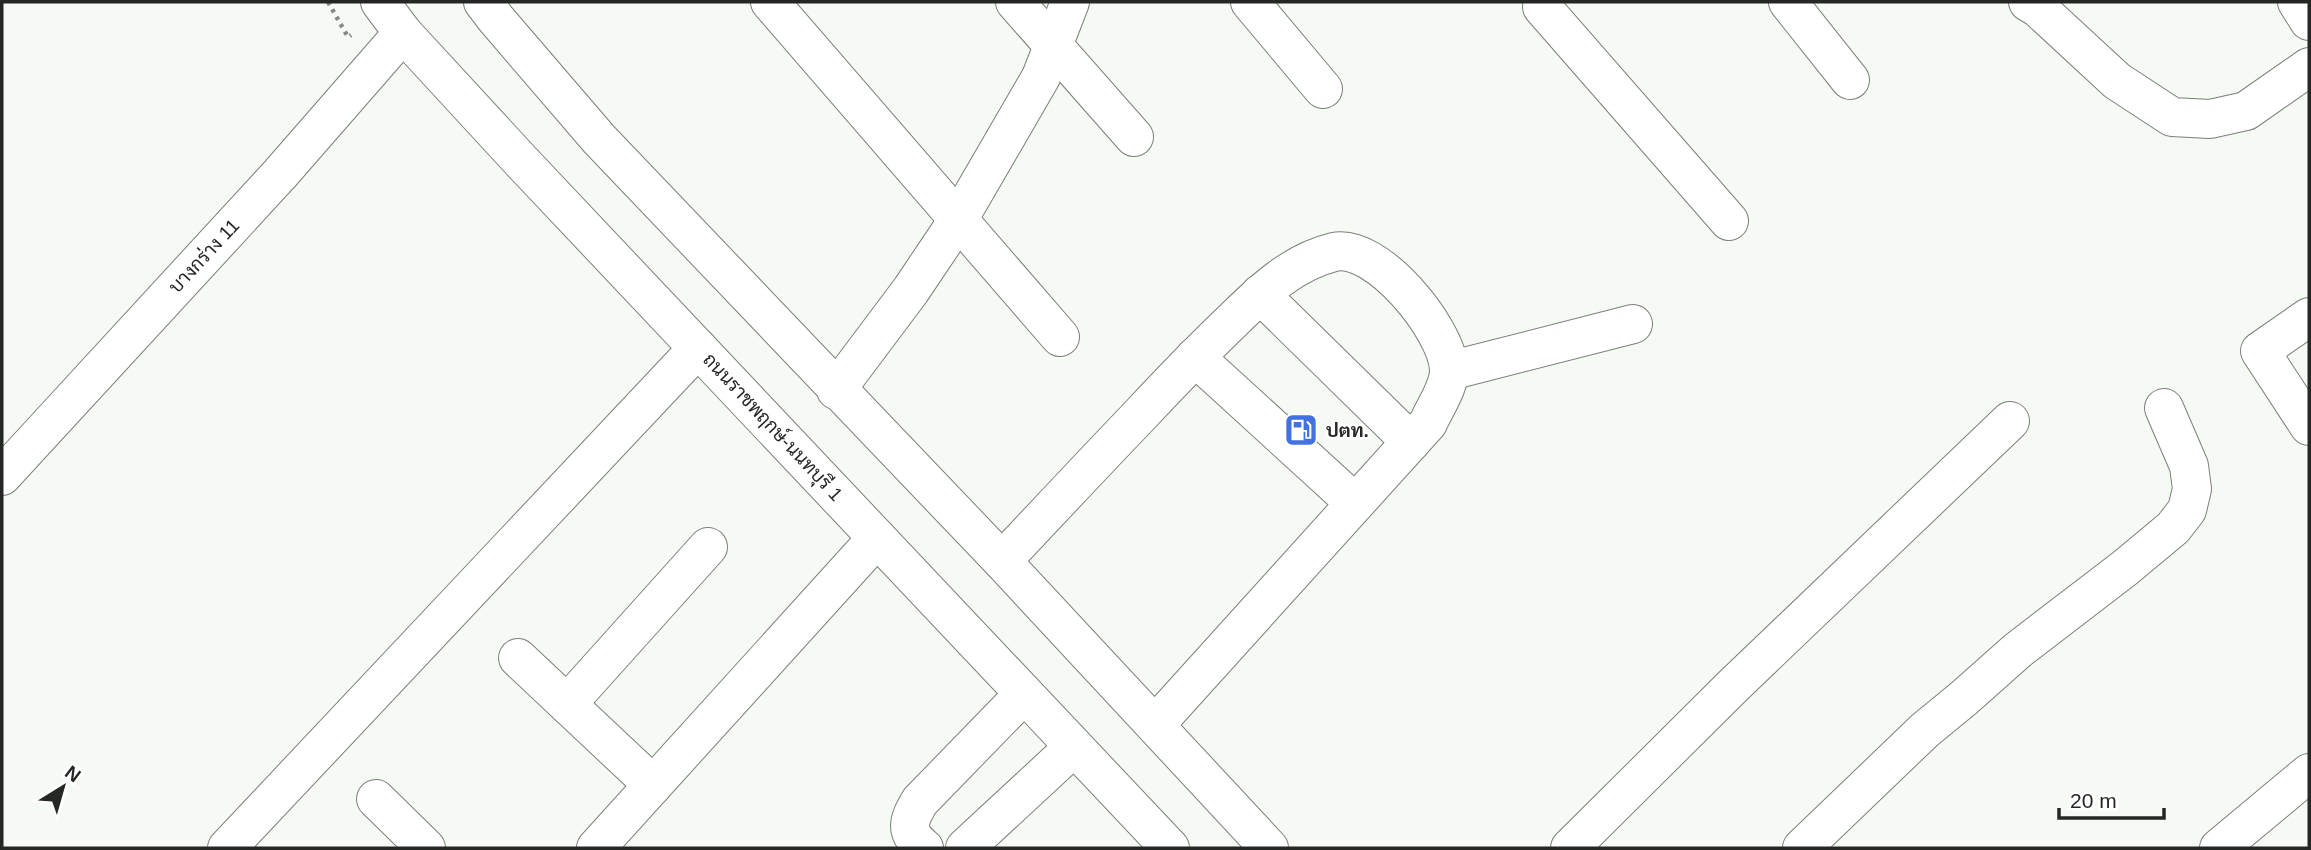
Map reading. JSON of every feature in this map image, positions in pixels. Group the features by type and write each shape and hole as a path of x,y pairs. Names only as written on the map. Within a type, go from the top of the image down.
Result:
{"street":[{"name":"ถนนราชพฤกษ์-นนทบุรี 1","path":"380,2 403,33 1170,848"},
{"path":"484,2 599,139 1002,561 1269,848"},
{"path":"770,2 1060,337"},
{"path":"1015,2 1134,138"},
{"path":"836,390 911,290 958,220 1041,77 1070,2"},
{"path":"1250,2 1324,89"},
{"path":"1788,2 1850,80"},
{"path":"2028,2 2038,8 2116,80 2172,117 2210,119 2246,111 2309,67"},
{"path":"2297,2 2309,21"},
{"path":"1548,4 1729,221"},
{"name":"บางกร่าง 11","path":"2,476 280,174 403,33"},
{"path":"1002,561 1195,356 1272,283 1312,259 1338,251 1362,257 1393,278 1427,314 1445,346 1449,371 1428,423 1155,726"},
{"path":"1260,294 1410,442"},
{"path":"2309,317 2260,351 2309,426"},
{"path":"1449,371 1633,324"},
{"path":"227,848 698,348"},
{"path":"1195,356 1355,503"},
{"path":"1802,848 1925,730 2018,650 2173,528 2186,510 2192,489 2189,466 2164,408"},
{"path":"1570,848 1733,686 2010,421"},
{"path":"596,848 877,538"},
{"path":"567,704 708,547"},
{"path":"518,658 653,785"},
{"path":"924,848 916,842 909,830 911,817 920,801 1024,694"},
{"path":"965,848 1074,747"},
{"path":"2219,848 2309,773"},
{"path":"376,799 426,848"}],"path":[{"path":"328,2 348,37"}],"place":[{"name":"ปตท.","path":"1301,430"}]}
